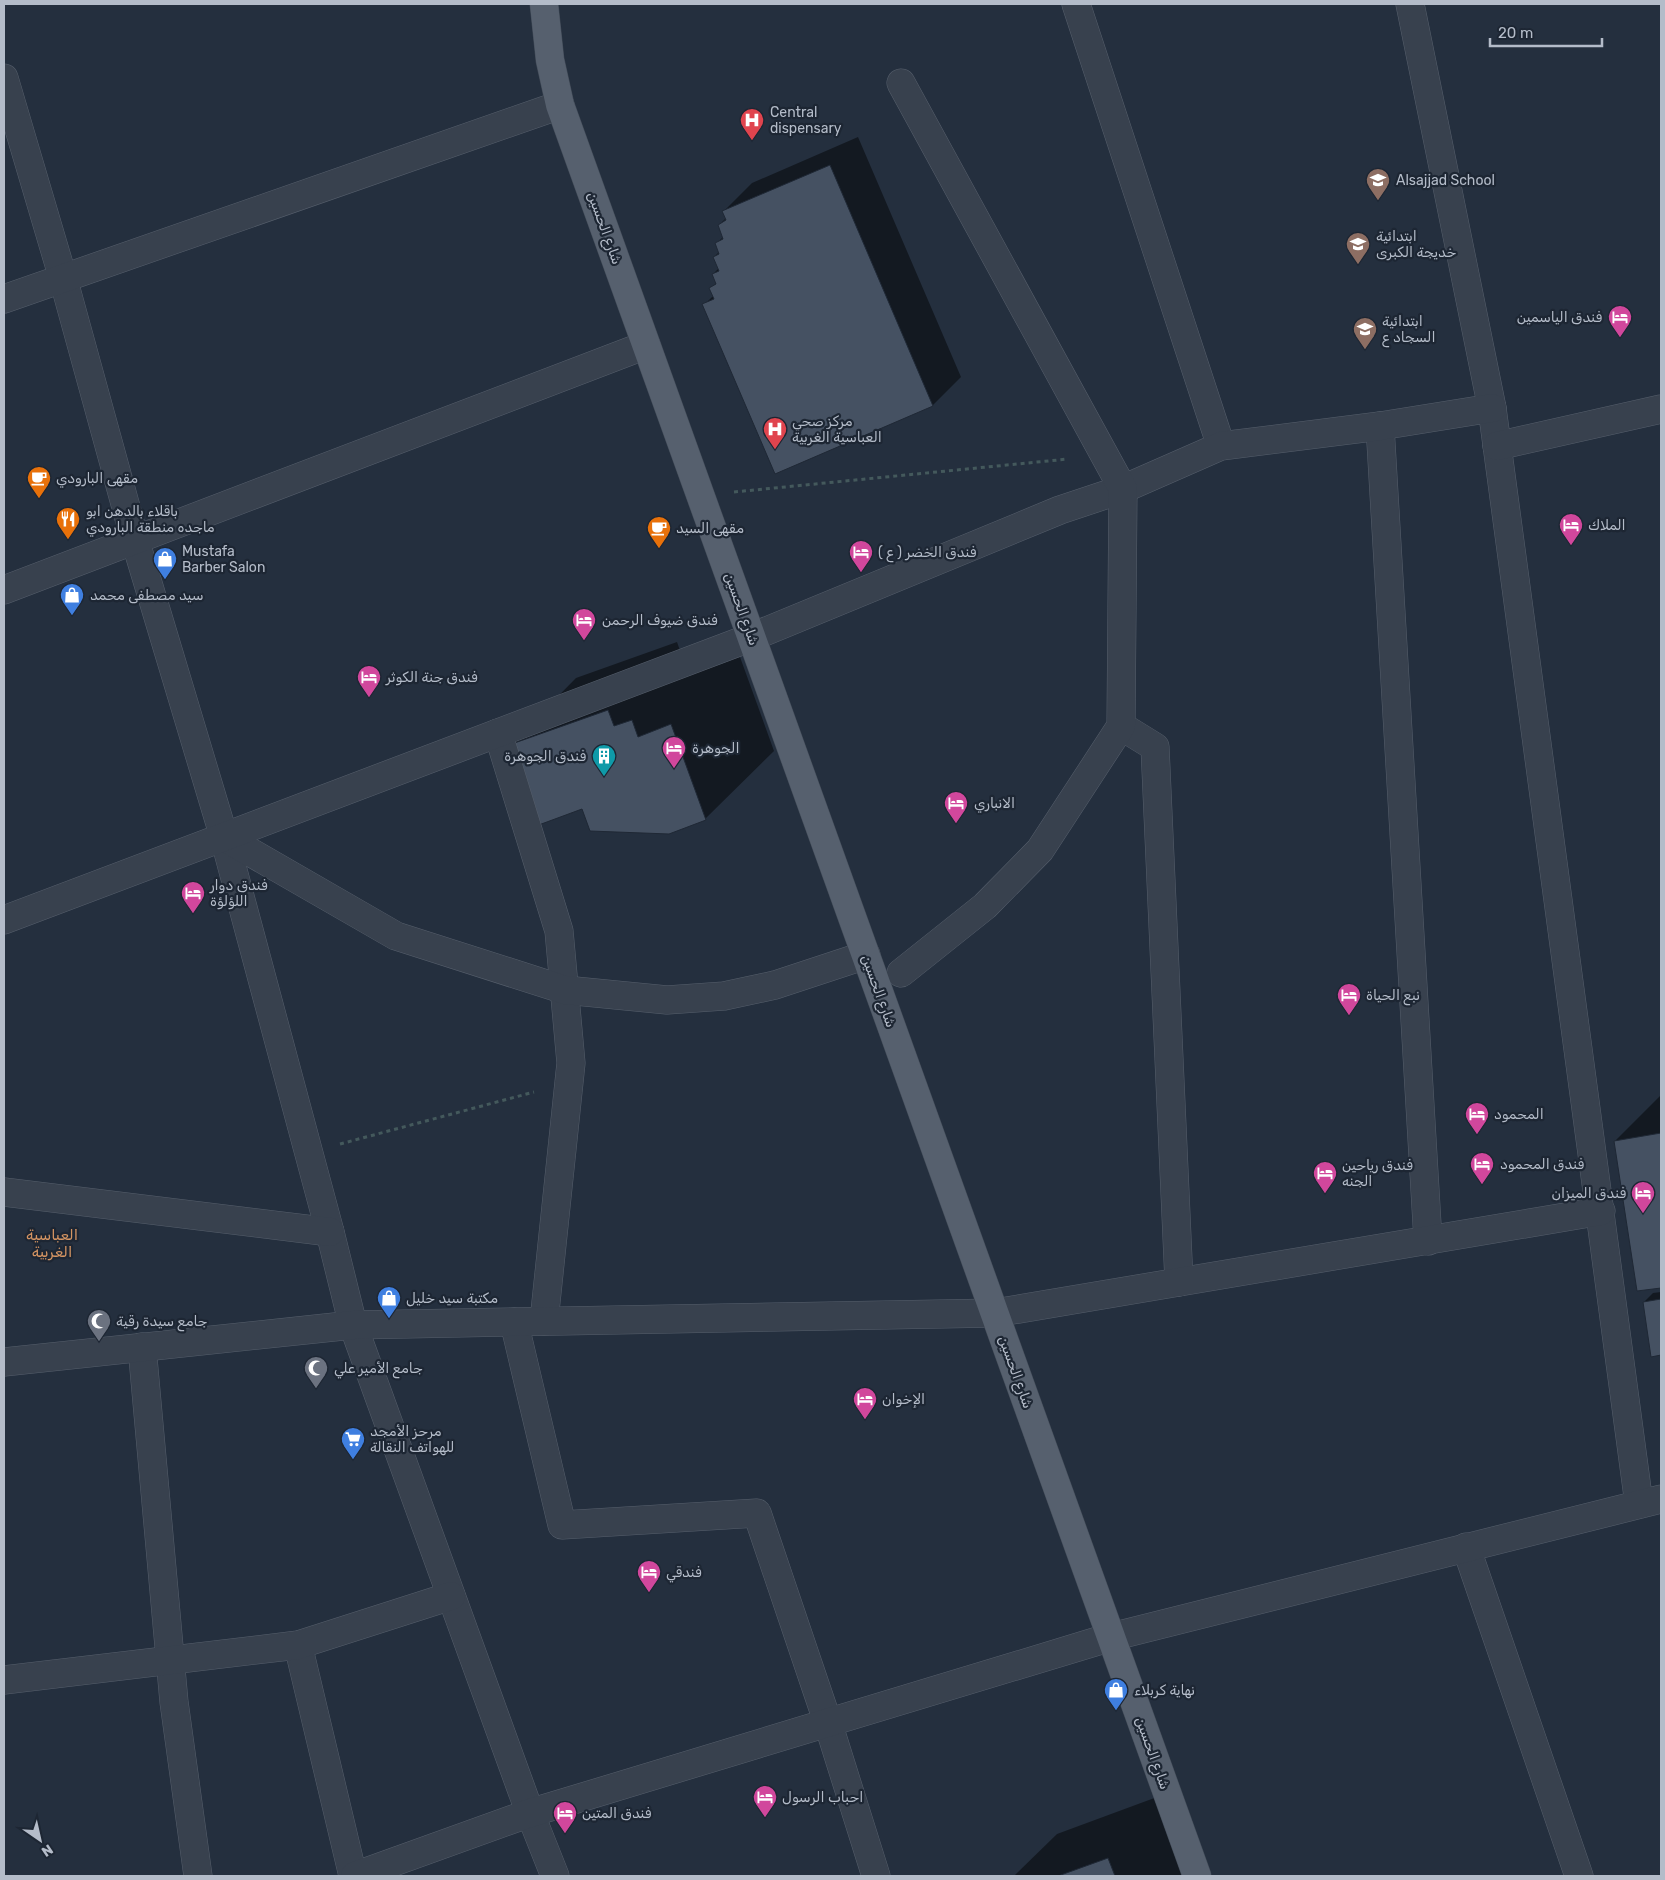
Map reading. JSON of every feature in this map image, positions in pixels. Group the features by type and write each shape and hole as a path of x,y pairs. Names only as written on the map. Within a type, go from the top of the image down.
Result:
{"main road":[{"name":"شارع الحسين","path":"544,4 550,60 560,105 1197,1876"}],"street":[{"path":"1076,4 1221,446"},
{"path":"298,1645 354,1876 530,1813 1111,1638 1650,1501 1601,1211 1492,408 1410,4"},
{"path":"4,78 63,278 136,540 224,837 309,1152 353,1325 530,1813 555,1876"},
{"path":"901,83 1122,489 1121,726 1040,850 985,906 901,973"},
{"path":"4,299 560,105"},
{"path":"4,590 646,344"},
{"path":"4,920 752,637 1060,510 1122,489 1221,446 1380,426 1492,408"},
{"path":"1497,446 1661,408"},
{"path":"1380,426 1428,1241"},
{"path":"1121,726 1154,747 1179,1282"},
{"path":"498,733 559,931 572,1063 544,1322"},
{"path":"224,837 396,936 565,990 667,1000 724,996 775,985 866,956"},
{"path":"4,1192 330,1232"},
{"path":"4,1362 353,1325 995,1313 1601,1211"},
{"path":"514,1322 562,1525 757,1513 828,1723 876,1876"},
{"path":"142,1348 170,1660 198,1876"},
{"path":"1466,1547 1579,1876"},
{"path":"4,1680 298,1645 451,1596"}],"path":[{"path":"701,495 1104,455"},
{"path":"309,1152 569,1083"}],"building":[{"path":"830,165 933,406 775,474 702,304 714,299 709,288 716,284 712,274 719,271 713,257 719,254 715,243 723,239 718,225 726,220 722,211"},
{"name":"فندق الجوهرة","path":"608,710 614,726 632,720 638,737 671,724 706,820 669,834 590,831 582,809 536,826 506,746"},
{"name":"فندق الميزان","path":"1661,1133 1661,1288 1637,1291 1614,1141"},
{"path":"1661,1299 1661,1355 1651,1357 1643,1302"},
{"path":"1108,1858 1115,1876 1058,1876"}],"place":[{"name":"Central dispensary","path":"752,141"},
{"name":"Alsajjad School","path":"1378,201"},
{"name":"ابتدائية خديجة الكبرى","path":"1358,265"},
{"name":"فندق الياسمين","path":"1620,338"},
{"name":"ابتدائية السجاد ع","path":"1365,350"},
{"name":"مركز صحي العباسية الغربية","path":"775,450"},
{"name":"مقهى البارودي","path":"39,499"},
{"name":"باقلاء بالدهن ابو ماجده منطقة البارودي","path":"68,540"},
{"name":"الملاك","path":"1571,546"},
{"name":"مقهى السيد","path":"659,549"},
{"name":"فندق الخضر ( ع )","path":"861,573"},
{"name":"Mustafa Barber Salon","path":"165,580"},
{"name":"سيد مصطفى محمد","path":"72,616"},
{"name":"فندق ضيوف الرحمن","path":"584,641"},
{"name":"فندق جنة الكوثر","path":"369,698"},
{"name":"الجوهرة","path":"674,769"},
{"name":"فندق الجوهرة","path":"604,777"},
{"name":"الانباري","path":"956,824"},
{"name":"فندق دوار اللؤلؤة","path":"193,914"},
{"name":"نبع الحياة","path":"1349,1016"},
{"name":"المحمود","path":"1477,1135"},
{"name":"فندق المحمود","path":"1482,1185"},
{"name":"فندق رياحين الجنه","path":"1325,1194"},
{"name":"فندق الميزان","path":"1643,1214"},
{"name":"مكتبة سيد خليل","path":"389,1319"},
{"name":"جامع سيدة رقية","path":"99,1342"},
{"name":"جامع الأمير علي","path":"316,1389"},
{"name":"الإخوان","path":"865,1420"},
{"name":"مرحز الأمجد للهواتف النقالة","path":"353,1460"},
{"name":"فندقي","path":"649,1593"},
{"name":"نهاية كربلاء","path":"1116,1711"},
{"name":"احباب الرسول","path":"765,1818"},
{"name":"فندق المتين","path":"565,1834"}],"district":[{"name":"العباسية الغربية","path":"52,1244"}]}
